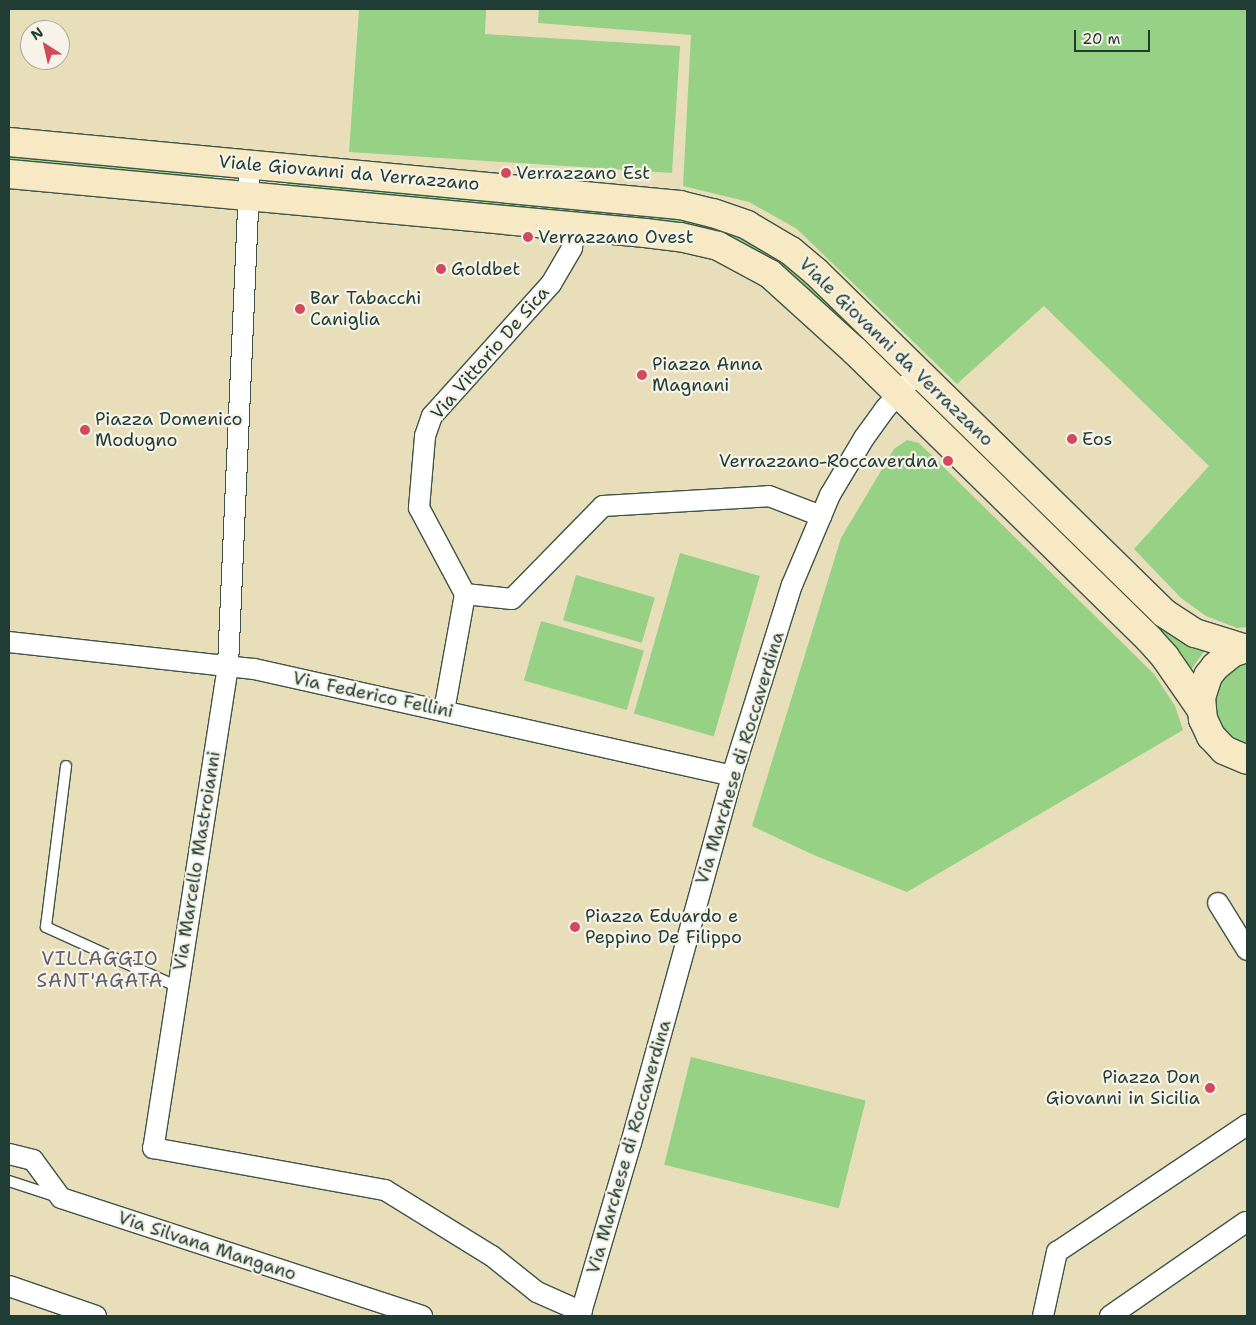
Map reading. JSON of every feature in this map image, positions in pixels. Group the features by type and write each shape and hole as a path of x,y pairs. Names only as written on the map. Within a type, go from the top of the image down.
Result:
{"main road":[{"name":"Viale Giovanni da Verrazzano","path":"9,142 647,201 713,212 747,225 791,251 816,272 1164,613 1178,624 1211,639 1245,648"},
{"name":"Viale Giovanni da Verrazzano","path":"9,174 574,226 680,237 718,246 770,274 797,296 1155,645 1201,709"},
{"path":"1071,562 1092,542"},
{"path":"1245,648 1223,659 1208,676 1201,698 1201,709 1206,728 1217,744 1233,756 1247,760"}],"street":[{"name":"Via Marcello Mastroianni","path":"250,164 228,666 153,1148 385,1190 492,1256 537,1292 581,1314"},
{"name":"Via Vittorio De Sica","path":"465,594 419,508 425,436 432,416 550,284 572,248 574,226"},
{"name":"Via Marchese di Roccaverdina","path":"581,1314 631,1143 732,776 792,585 830,495 864,438 898,393 919,372"},
{"path":"444,711 465,594 512,599 603,506 769,496 821,516"},
{"name":"Via Federico Fellini","path":"9,642 254,669 732,776"},
{"path":"1218,903 1247,950"},
{"path":"1043,1316 1057,1252 1247,1125"},
{"path":"9,1154 33,1160 61,1198"},
{"name":"Via Silvana Mangano","path":"61,1198 422,1316"},
{"path":"1110,1316 1246,1222"},
{"path":"9,1286 96,1316"}],"lane":[{"path":"66,766 46,927 178,987"},
{"path":"9,1181 61,1198"}],"green space":[{"path":"359,9 486,9 485,34 680,46 672,173 349,152"},
{"path":"539,9 1247,9 1247,627 1237,628 1206,616 1181,598 1134,549 1209,466 1044,306 957,384 797,229 749,202 683,186 691,35 538,23"},
{"path":"9,154 211,173 214,179 212,181 9,162"},
{"path":"289,180 676,216 741,235 794,267 870,342 870,345 867,348 773,262 290,188 287,185"},
{"path":"907,440 919,443 1154,674 1175,706 1183,730 907,892 816,856 752,826 841,538 894,449"},
{"path":"680,553 760,576 714,736 634,714"},
{"path":"1107,571 1206,649 1190,671 1101,576"},
{"path":"576,575 655,598 642,643 563,620"},
{"path":"541,621 644,650 627,710 524,681"},
{"path":"1247,658 1247,749 1232,743 1213,719 1213,689 1220,675"},
{"path":"691,1057 866,1101 839,1208 664,1165"}],"place":[{"name":"Verrazzano Est","path":"506,173"},
{"name":"Verrazzano Ovest","path":"528,237"},
{"name":"Goldbet","path":"441,269"},
{"name":"Bar Tabacchi Caniglia","path":"300,309"},
{"name":"Piazza Anna Magnani","path":"642,375"},
{"name":"Piazza Domenico Modugno","path":"85,430"},
{"name":"Eos","path":"1072,439"},
{"name":"Verrazzano-Roccaverdna","path":"948,461"},
{"name":"Piazza Eduardo e Peppino De Filippo","path":"575,927"},
{"name":"Piazza Don Giovanni in Sicilia","path":"1210,1088"}],"district":[{"name":"VILLAGGIO SANT'AGATA","path":"100,970"}]}
